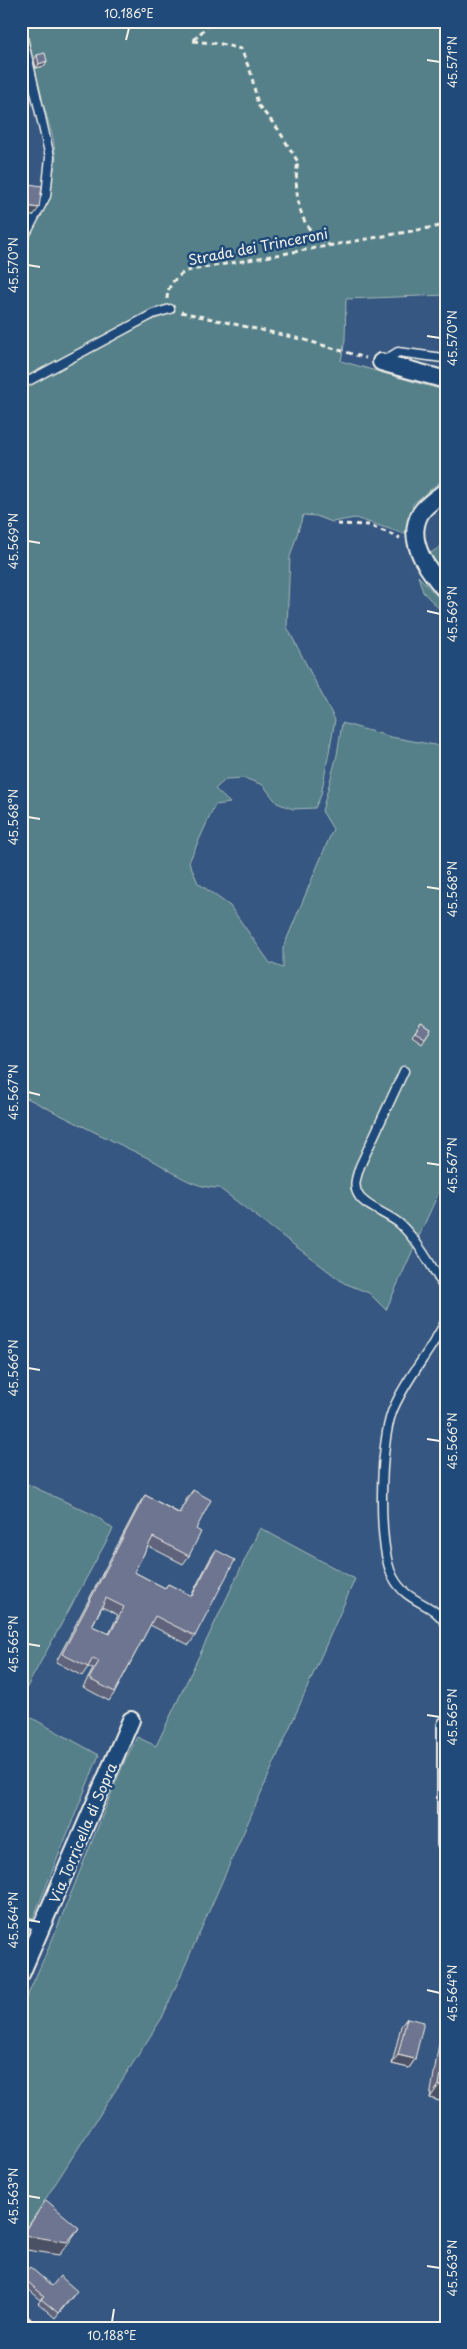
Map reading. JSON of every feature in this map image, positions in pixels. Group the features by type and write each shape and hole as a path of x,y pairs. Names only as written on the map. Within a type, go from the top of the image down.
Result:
{"street":[{"path":"381,362 446,380"},
{"path":"446,491 420,514 415,543 426,563 446,591"},
{"name":"Via Torricella di Sopra","path":"21,1974 131,1720"},
{"path":"446,1725 446,1844"}],"lane":[{"path":"21,29 50,156 46,196 22,242"},
{"path":"21,223 22,242"},
{"path":"21,385 153,314 170,309"},
{"path":"381,362 393,353 398,352 443,358"},
{"path":"404,1071 360,1166 355,1180 356,1189 359,1197 400,1224 436,1272 446,1292"},
{"path":"446,1320 392,1413 385,1449 383,1510 386,1563 393,1577 400,1589 411,1599 438,1612 446,1624"},
{"path":"21,1918 42,1928"}],"path":[{"path":"212,21 194,41 221,44 241,49 251,73 258,105 278,129 298,162 294,180 304,218 309,228 330,245"},
{"name":"Strada dei Trinceroni","path":"170,309 167,298 168,287 174,279 186,271 446,225"},
{"path":"170,309 305,340 381,362"},
{"path":"337,524 369,525 415,543"},
{"path":"21,2311 39,2328"},
{"path":"21,2325 24,2328"}],"green space":[{"path":"22,21 446,21 446,295 346,299 345,340 341,361 446,391 446,477 413,504 405,534 355,518 332,522 316,516 303,515 290,557 287,627 335,720 321,795 315,808 293,809 277,803 263,785 244,778 226,779 215,789 230,803 215,805 189,862 198,883 230,906 270,963 283,968 283,948 333,829 322,811 337,755 342,723 391,737 435,745 446,752 446,1176 386,1310 369,1293 344,1283 219,1188 192,1182 27,1098 21,1100 21,243 51,183 56,160 53,138 25,41"},
{"path":"446,543 446,577 429,554"},
{"path":"418,576 446,605 446,616 423,592"},
{"path":"21,1481 96,1516 113,1529 21,1698"},
{"path":"260,1528 355,1579 162,2018 21,2237 21,2010 53,1938 122,1767 137,1737 156,1746"},
{"path":"21,1712 99,1755 33,1919 21,1914"}],"building":[{"path":"45,53 47,61 39,64 37,55"},
{"path":"21,183 42,186 39,208 21,205"},
{"path":"421,1023 431,1029 425,1038 415,1032"},
{"path":"193,1490 211,1500 196,1529 201,1532 189,1556 153,1537 134,1572 165,1588 168,1584 192,1596 216,1550 235,1560 195,1636 155,1616 115,1692 89,1679 99,1661 93,1658 88,1667 62,1654 145,1495 180,1514","holes":["106,1598 124,1607 110,1634 92,1626"]},
{"path":"407,2018 424,2022 415,2059 398,2055"},
{"path":"446,2042 446,2088 439,2085"},
{"path":"46,2200 79,2228 67,2242 23,2235"},
{"path":"30,2267 52,2286 60,2276 77,2291 58,2313 41,2299 44,2296 21,2276"}]}
